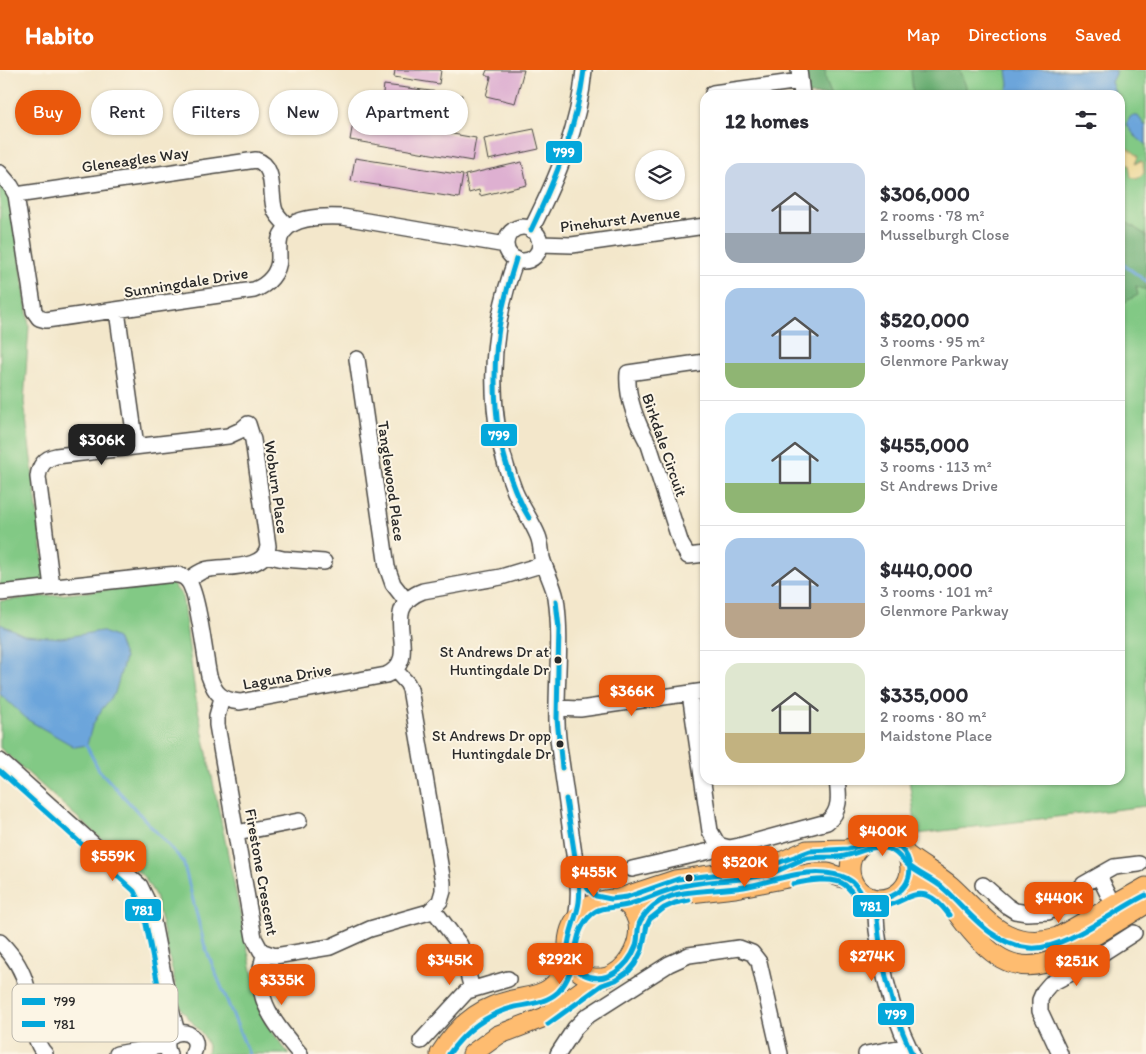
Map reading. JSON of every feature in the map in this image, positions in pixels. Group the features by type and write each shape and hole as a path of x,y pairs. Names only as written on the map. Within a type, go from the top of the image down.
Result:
{"main road":[{"path":"440,1054 456,1033 477,1014 494,1006 537,995 550,988 561,976 568,958 568,940 572,926 591,905 675,880 772,866 807,850 847,849 872,840 888,840 902,848 907,855 945,881 997,929 1016,939 1034,941 1058,936 1146,887"},
{"path":"862,845 853,856 850,864 852,881 861,893 875,899 884,899 911,887 937,891 946,898 966,925 991,952 1008,962 1028,965 1046,963 1058,958 1146,904"},
{"path":"899,892 906,885 910,871 907,855"},
{"path":"472,1054 498,1035 545,1017 599,978 615,973 626,964 636,946 639,923 653,906 672,895 735,888 813,873 835,875 852,881"},
{"path":"612,900 629,906 639,923"},
{"path":"568,958 580,972 589,977 599,978"}],"street":[{"path":"531,230 562,166 579,106 584,70"},
{"path":"737,90 800,82"},
{"name":"Gleneagles Way","path":"16,195 260,158 268,168 275,211 288,227"},
{"name":"Sunningdale Drive","path":"0,173 16,195 33,307 37,316 42,319 50,320 244,293 261,287 269,281 277,268 280,239 288,227"},
{"path":"288,227 299,221 338,217 506,245"},
{"name":"Pinehurst Avenue","path":"540,244 572,245 700,227"},
{"path":"522,228 531,230 536,234 540,244 537,253 530,260 520,261 509,254 506,245 509,235 522,228"},
{"path":"516,259 505,291 496,330 493,372 495,410 500,442 509,475 520,504 538,536 544,564 554,589 558,617 557,708 560,754 580,896 576,920"},
{"path":"52,587 38,477 40,467 52,457 136,446 117,311"},
{"name":"Tanglewood Place","path":"357,360 387,569 393,584 407,602"},
{"name":"Birkdale Circuit","path":"700,363 628,373 627,386 641,432 649,445 664,490 666,502 682,544 688,556 700,555"},
{"name":"Woburn Place","path":"136,446 228,436 241,430 248,424 253,440 268,546 266,555 257,562 206,570 188,580"},
{"name":"Woburn Place","path":"266,555 283,559 324,562"},
{"path":"472,989 460,945 433,909 442,895 443,882 410,689 408,683 395,670 402,657 403,645 400,615 403,607 411,597 423,591 501,577 544,564"},
{"path":"0,593 167,575 181,575 188,580"},
{"name":"Laguna Drive","path":"188,580 195,596 208,676 222,698 240,702 248,701 380,677 395,670"},
{"path":"557,708 580,708 700,693"},
{"path":"690,694 700,762"},
{"name":"Firestone Crescent","path":"222,698 217,716 217,725 254,938 258,948 264,953 279,956 330,947 370,929 424,914 433,909"},
{"path":"0,761 140,886 150,907 165,984"},
{"path":"703,785 710,831 715,842 720,846 729,848 827,822 833,816 838,806 837,785"},
{"path":"236,833 299,821"},
{"path":"632,869 710,851 720,846"},
{"path":"983,885 1007,906 1015,910 1026,913 1048,912 1064,904 1080,888 1116,866 1139,864"},
{"path":"578,873 588,890 593,894 612,900"},
{"path":"1099,876 1113,904"},
{"path":"866,1054 910,1050 887,982 877,930 875,899"},
{"path":"1060,1054 1040,1011 1040,1000 1044,991 1050,984 1070,974 1134,934"},
{"path":"0,942 22,971 27,984"},
{"path":"558,1054 575,1028 586,1017 669,964 695,953 739,948 752,953 759,962 780,1054"},
{"path":"264,953 260,976 266,1008 300,1054"},
{"path":"421,1041 462,995 472,989 508,979"},
{"path":"178,1032 187,1033 194,1039 195,1048 193,1054"},
{"path":"38,1042 45,1054"},
{"path":"117,1054 168,1050"}],"green space":[{"path":"803,70 825,70 830,90 806,90"},
{"path":"809,70 1146,70 1146,806 917,834 910,785 1125,785 1125,90 811,90"},
{"path":"911,70 959,70 966,86 966,90 913,90"},
{"path":"0,182 12,197 29,326 24,402 46,581 0,586"},
{"path":"1125,221 1146,235 1146,290 1136,286 1138,295 1125,302"},
{"path":"171,583 182,595 196,700 260,1009 267,1025 289,1054 207,1054 208,1046 204,1036 181,1009 178,984 175,984 155,895 144,877 0,748 0,601"}],"sand":[{"path":"1125,148 1132,151 1138,157 1135,164 1140,161 1143,162 1144,173 1137,179 1131,177 1129,165 1125,161"}],"water":[{"path":"1007,70 1115,70 1111,82 1114,90 1007,90 1009,84"},
{"path":"1131,116 1138,116 1146,127 1146,145 1135,136 1126,124"},
{"path":"0,624 24,635 61,638 101,631 117,638 125,658 115,693 102,709 92,726 87,745 75,747 28,720 0,694"}],"building":[{"path":"395,70 441,70 439,84 394,77"},
{"path":"487,70 524,70 515,103 486,96 491,77 485,75"},
{"path":"384,85 423,90 383,90"},
{"path":"534,129 539,149 488,160 484,139"},
{"path":"351,135 459,135 476,138 472,161 350,140"},
{"path":"355,158 463,175 459,198 351,181"},
{"path":"522,162 527,185 480,196 479,190 469,193 465,175"}],"waterway":[{"path":"1125,266 1146,281"},
{"path":"85,743 99,770 183,861 205,947 249,1054"}],"transit line":[{"name":"799","path":"531,230 549,191 571,132 584,70"},
{"name":"799","path":"516,259 499,325 497,346 495,367 496,411 499,435 496,411 495,389 495,367 497,346 499,325 509,282 516,259"},
{"name":"799","path":"499,435 511,478 529,518"},
{"name":"799","path":"499,435 510,478 529,518"},
{"name":"799","path":"556,601 559,627 558,667"},
{"name":"799","path":"556,601 559,630 558,667"},
{"name":"799","path":"557,719 558,667"},
{"name":"799","path":"557,719 558,667"},
{"name":"799","path":"557,719 562,768"},
{"name":"799","path":"557,719 562,768"},
{"name":"781","path":"0,771 134,891 143,909 158,984"},
{"name":"799","path":"566,799 575,857"},
{"name":"799","path":"566,799 575,857"},
{"name":"799","path":"880,840 892,843 901,849 907,857 910,866 909,876 905,885 897,893 886,898 876,898 867,895 861,892 849,879 829,873 806,873 744,887 684,893 671,896 649,909 639,923 637,943 632,954 628,961 615,972 600,978 592,977 583,974 574,967 569,959 569,941 580,896 575,857 581,877 588,889 596,896 611,899 627,897 678,879 749,871 770,866 810,851 848,849 880,840"},
{"name":"781","path":"449,1054 462,1038 486,1019 505,1010 543,1001 558,992 570,972 580,932 585,922 596,911 627,905 679,887 697,883 755,877 775,872 804,859 843,856 870,848 883,847 895,852 912,868 943,888 992,934 1016,946 1030,948 1043,947 1073,937 1146,895"},
{"name":"781","path":"793,884 820,880 840,882 862,903 883,907 919,894 928,896 938,902 949,915"},
{"name":"799","path":"875,899 886,978 897,1016 912,1054"},
{"name":"781","path":"548,1024 602,985 616,980 629,971 642,950 650,919 664,908 689,900"}],"place":[{"name":"St Andrews Dr at Huntingdale Dr","path":"558,660"},
{"name":"St Andrews Dr opp Huntingdale Dr","path":"560,744"}]}
